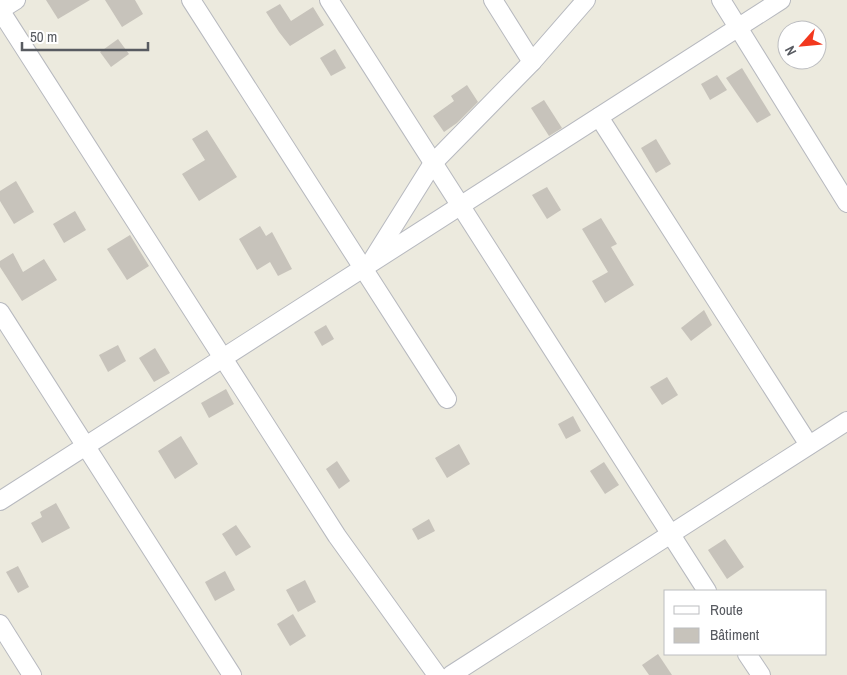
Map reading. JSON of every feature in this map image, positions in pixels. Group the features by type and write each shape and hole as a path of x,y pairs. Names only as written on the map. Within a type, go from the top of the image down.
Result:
{"street":[{"path":"16,0 0,10 337,536 437,675"},
{"path":"191,0 367,266 447,399"},
{"path":"329,0 706,590"},
{"path":"493,0 532,62"},
{"path":"367,266 433,163 532,62 586,0"},
{"path":"721,0 847,203"},
{"path":"0,501 782,0"},
{"path":"599,117 809,445"},
{"path":"0,312 232,675"},
{"path":"451,675 847,421"},
{"path":"0,624 32,675"},
{"path":"748,655 761,675"}],"building":[{"path":"46,0 90,0 58,19"},
{"path":"105,0 135,0 143,14 122,27"},
{"path":"280,4 291,21 313,7 324,25 290,46 266,12"},
{"path":"118,39 129,54 111,67 100,52"},
{"path":"335,49 346,68 331,76 320,58"},
{"path":"742,68 771,115 757,123 726,78"},
{"path":"717,75 727,90 710,100 701,84"},
{"path":"467,85 478,102 457,123 444,132 433,116 454,101 451,96"},
{"path":"544,100 562,128 549,136 531,108"},
{"path":"207,130 237,177 199,201 182,174 205,160 192,139"},
{"path":"656,139 671,164 656,173 641,148"},
{"path":"16,181 34,212 14,224 0,201 0,191"},
{"path":"547,187 561,210 547,219 532,195"},
{"path":"75,211 86,230 64,243 53,224"},
{"path":"601,218 617,244 611,247 634,285 605,303 592,281 608,272 582,229"},
{"path":"260,226 266,236 272,232 292,269 278,276 270,262 257,270 239,239"},
{"path":"130,235 149,266 127,280 107,249"},
{"path":"13,253 23,272 44,259 57,280 22,301 0,267 0,261"},
{"path":"704,310 712,325 691,341 681,328"},
{"path":"326,325 334,339 322,346 314,332"},
{"path":"118,345 126,361 108,372 99,355"},
{"path":"155,348 170,373 154,382 139,358"},
{"path":"667,377 678,395 662,405 650,387"},
{"path":"226,389 234,404 209,418 201,403"},
{"path":"573,416 581,431 566,439 558,424"},
{"path":"181,436 198,464 175,479 158,451"},
{"path":"459,444 470,464 447,478 435,458"},
{"path":"337,461 350,481 339,489 326,469"},
{"path":"604,462 619,485 605,494 590,471"},
{"path":"56,503 70,528 42,543 31,523 42,517 40,512"},
{"path":"429,519 435,531 418,540 412,529"},
{"path":"236,525 251,547 236,556 222,534"},
{"path":"725,539 744,567 727,579 708,550"},
{"path":"18,566 29,587 18,593 6,572"},
{"path":"225,571 235,590 215,601 205,582"},
{"path":"305,580 316,602 298,612 286,590"},
{"path":"293,614 306,636 290,646 277,624"},
{"path":"658,654 672,675 649,675 642,665"}]}
